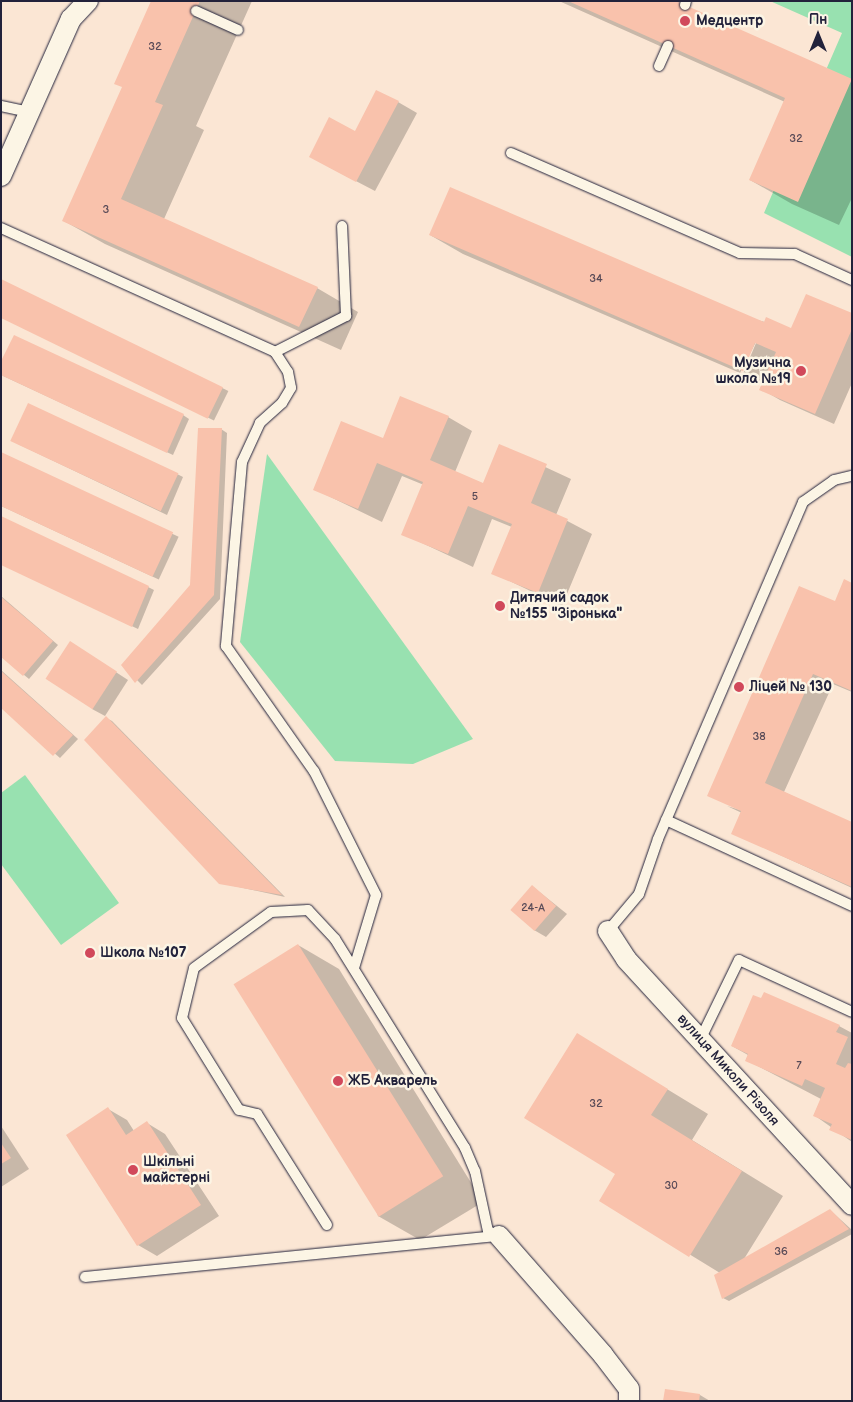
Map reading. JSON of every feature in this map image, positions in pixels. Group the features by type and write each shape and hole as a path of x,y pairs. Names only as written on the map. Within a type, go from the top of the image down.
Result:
{"street":[{"path":"1,176 71,19 88,1"},
{"name":"вулиця Миколи Різоля","path":"608,932 626,958 852,1205"},
{"path":"498,1236 603,1355 629,1389 629,1401"}],"lane":[{"path":"196,11 238,30"},
{"path":"659,66 668,46"},
{"path":"1,106 30,112"},
{"path":"511,153 740,253 795,254 852,280"},
{"path":"275,352 346,316 342,226"},
{"path":"1,228 275,352 288,372 290,388 282,403 260,423 242,462 226,646 314,771 376,895 354,968"},
{"path":"608,932 638,894 666,820 803,502 834,480 852,476"},
{"path":"666,820 852,906"},
{"path":"327,1225 258,1114 239,1110 182,1018 194,968 271,912 308,910 335,939 465,1148 475,1171 488,1231 498,1236"},
{"path":"700,1040 739,960 852,1012"},
{"path":"85,1277 498,1236"}],"green space":[{"path":"770,1 852,1 852,257 764,213 842,33"},
{"path":"267,454 473,739 413,764 335,761 240,642"},
{"path":"25,775 119,903 61,945 1,864 1,793"}],"building":[{"path":"151,1 200,1 155,102 163,105 121,199 318,287 299,327 62,221 122,87 114,84"},
{"path":"568,1 676,1 852,79 798,202 749,180 785,98"},
{"path":"376,90 399,101 356,182 309,157 329,117 355,131"},
{"path":"450,187 764,322 766,317 791,328 806,294 852,313 852,329 815,414 759,390 776,352 755,343 743,371 429,235"},
{"path":"1,279 223,387 208,419 1,318"},
{"path":"14,335 184,414 167,453 1,375 1,361"},
{"path":"400,396 449,416 430,460 483,483 499,444 547,464 531,503 568,519 538,593 491,574 512,524 468,506 448,554 401,535 423,482 377,463 358,509 313,490 341,421 383,438"},
{"path":"28,403 178,473 161,511 10,441"},
{"path":"198,428 222,428 214,595 135,683 121,665 190,585"},
{"path":"1,452 173,532 152,577 1,506"},
{"path":"1,516 149,586 132,627 1,565"},
{"path":"844,579 852,583 852,691 813,674 765,783 852,822 852,887 731,834 741,811 707,796 799,586 835,601"},
{"path":"1,597 53,641 23,676 1,657"},
{"path":"70,641 117,671 92,709 45,679"},
{"path":"1,671 73,735 53,756 1,708"},
{"path":"106,716 282,895 219,884 84,740"},
{"path":"532,885 556,906 535,931 510,910"},
{"name":"ЖБ Акварель","path":"298,944 443,1176 379,1217 234,984"},
{"path":"764,992 840,1025 836,1032 848,1037 836,1064 845,1068 848,1063 852,1064 852,1140 829,1130 832,1124 813,1116 825,1088 805,1079 802,1086 745,1061 748,1054 731,1046 753,995 761,998"},
{"path":"577,1033 668,1089 651,1115 742,1171 689,1257 599,1201 615,1174 524,1118"},
{"name":"Шкільні майстерні","path":"108,1107 126,1135 147,1121 201,1205 137,1246 66,1135"},
{"path":"1,1143 11,1158 1,1164"},
{"path":"830,1209 849,1229 722,1299 714,1275"},
{"path":"665,1389 700,1394 699,1401 663,1401"}],"place":[{"name":"Медцентр","path":"685,21"},
{"name":"Музична школа №19","path":"801,371"},
{"name":"Дитячий садок №155 \"Зіронька\"","path":"500,606"},
{"name":"Ліцей № 130","path":"739,687"},
{"name":"Школа №107","path":"90,953"},
{"name":"ЖБ Акварель","path":"338,1081"},
{"name":"Шкільні майстерні","path":"133,1170"}]}
